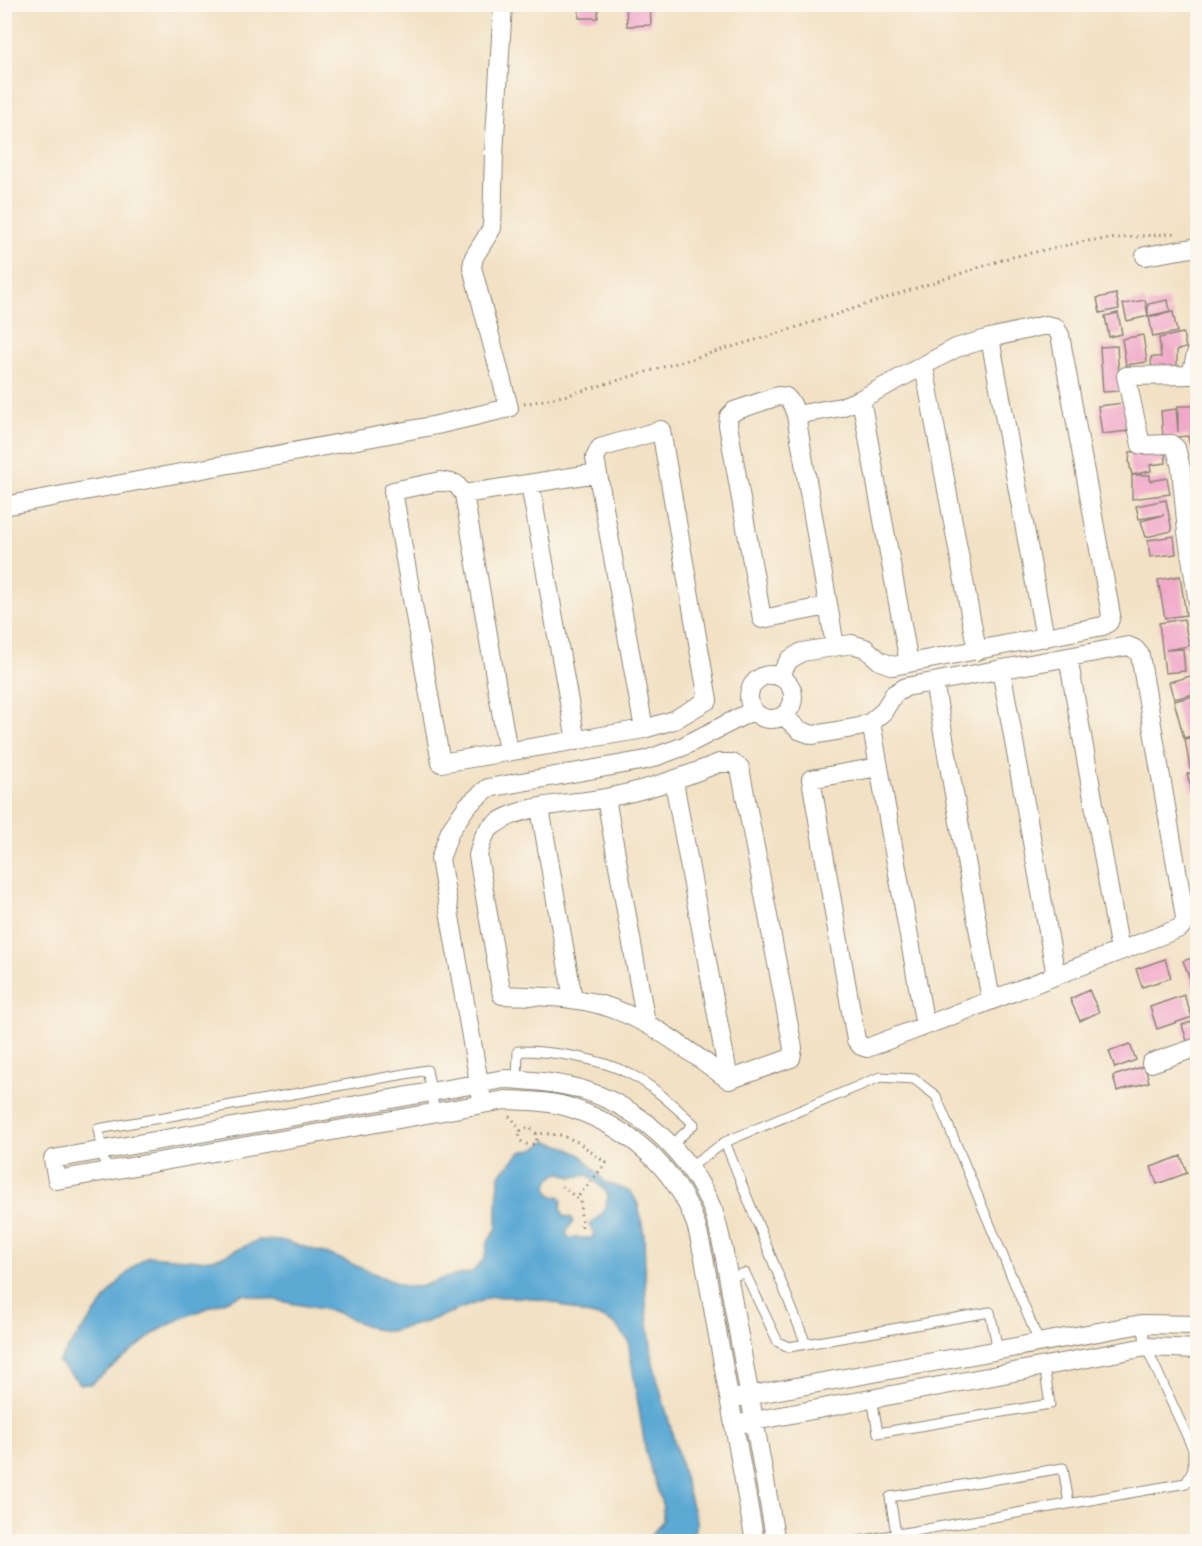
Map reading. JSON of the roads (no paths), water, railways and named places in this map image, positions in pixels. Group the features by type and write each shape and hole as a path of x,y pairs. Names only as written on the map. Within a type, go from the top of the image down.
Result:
{"street":[{"path":"4,506 437,425 509,408 472,267 474,258 492,228 503,4"},
{"path":"1145,256 1193,239"},
{"path":"780,676 789,660 801,652 852,644 864,648 880,661 893,666 1103,626 1109,622 1111,615 1060,335 1055,327 1046,325 956,348 861,399 841,407 796,415"},
{"path":"990,338 1045,638"},
{"path":"1197,354 1191,375 1126,376 1141,445 1173,445 1189,468 1187,532 1197,603"},
{"path":"924,366 976,651"},
{"path":"828,606 762,619 728,425 729,416 734,411 778,396 786,397 792,404 796,415 835,646"},
{"path":"861,399 909,663"},
{"path":"508,752 464,495 456,484 441,481 393,491 441,763 576,741 644,729 674,720 708,700 661,430 600,447 595,458 644,729"},
{"path":"464,495 597,473"},
{"path":"530,484 576,741"},
{"path":"784,716 799,730 813,735 859,727 871,722 883,712 894,694 906,687 1128,646 1135,649 1140,655 1185,916 1184,923 1179,928 925,1026 867,1048 861,1046 856,1040 811,779 879,766"},
{"path":"1068,657 1120,951"},
{"path":"1001,669 1056,975"},
{"path":"768,675 780,676 789,684 794,695 792,707 784,716 773,720 762,718 752,711 748,699 750,688 757,679 768,675"},
{"path":"934,682 991,1000"},
{"path":"483,1104 440,859 450,831 467,806 488,789 646,760 682,747 752,711"},
{"path":"871,722 925,1026"},
{"path":"611,735 615,766"},
{"path":"719,763 732,763 740,768 793,1048 791,1058 729,1080 646,1023 607,1006 573,999 502,995 478,856 483,837 492,825 508,817 540,808 606,798 674,782 719,763"},
{"path":"566,773 571,803"},
{"path":"674,782 729,1080"},
{"path":"606,798 646,1023"},
{"path":"540,808 573,999"},
{"path":"1151,1063 1197,1047"},
{"path":"755,1542 704,1258 694,1221 679,1189 657,1160 630,1136 601,1120 573,1108 540,1101 506,1100 57,1180 53,1159 504,1079 542,1081 579,1089 610,1102 641,1119 672,1146 696,1178 714,1214 729,1277 776,1542"},
{"path":"730,1399 1142,1324 1197,1326"},
{"path":"1039,1342 1044,1366"},
{"path":"734,1424 1146,1347 1197,1349"}],"lane":[{"path":"517,1080 518,1051 547,1051 588,1059 631,1074 662,1095 694,1124 672,1146"},
{"path":"689,1168 725,1142 880,1077 914,1078 936,1096 1039,1342"},
{"path":"431,1093 435,1113"},
{"path":"725,1142 807,1344"},
{"path":"102,1150 106,1171"},
{"path":"729,1277 745,1273 778,1342 789,1347 990,1311 998,1350"},
{"path":"853,1542 1186,1483 1193,1470 1193,1449 1146,1347 1142,1324"},
{"path":"872,1398 878,1433 1050,1404 1044,1366"},
{"path":"896,1534 890,1497 1063,1468 1069,1503"}],"water":[{"path":"546,1141 566,1147 581,1155 605,1182 631,1192 638,1204 644,1234 646,1306 653,1363 697,1525 692,1535 661,1541 647,1541 663,1520 663,1507 646,1453 628,1340 616,1325 603,1318 581,1313 557,1303 524,1297 491,1297 426,1322 390,1331 374,1329 333,1311 243,1294 180,1319 156,1332 91,1384 81,1384 58,1362 117,1284 135,1265 148,1256 201,1260 218,1258 259,1240 284,1241 331,1255 403,1286 419,1287 472,1272 485,1258 487,1243 497,1228 500,1174 521,1152 537,1148","holes":["558,1173 571,1177 588,1175 607,1192 608,1198 603,1213 589,1225 593,1238 569,1238 566,1233 573,1221 572,1218 564,1216 561,1209 562,1199 550,1194 547,1187 549,1180"]}]}
